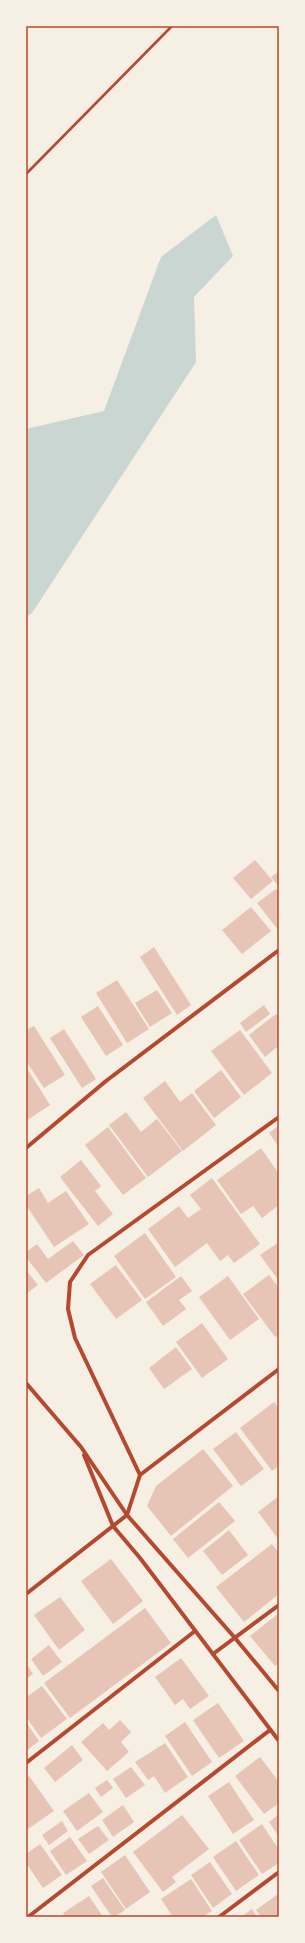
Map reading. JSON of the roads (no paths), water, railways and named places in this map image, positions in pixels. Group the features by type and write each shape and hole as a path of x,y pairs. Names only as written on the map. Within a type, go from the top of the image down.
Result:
{"street":[{"path":"26,1148 106,1081 279,950"},
{"path":"140,1475 75,1338 68,1309 70,1282 88,1256 279,1117"},
{"path":"26,1594 127,1515 140,1475 279,1369"},
{"path":"26,1383 80,1448 127,1515 235,1638 279,1691"},
{"path":"80,1448 113,1526 140,1558 279,1741"},
{"path":"214,1654 279,1605"},
{"path":"26,1763 195,1631"},
{"path":"28,1917 270,1730"},
{"path":"219,1917 279,1872"}]}
